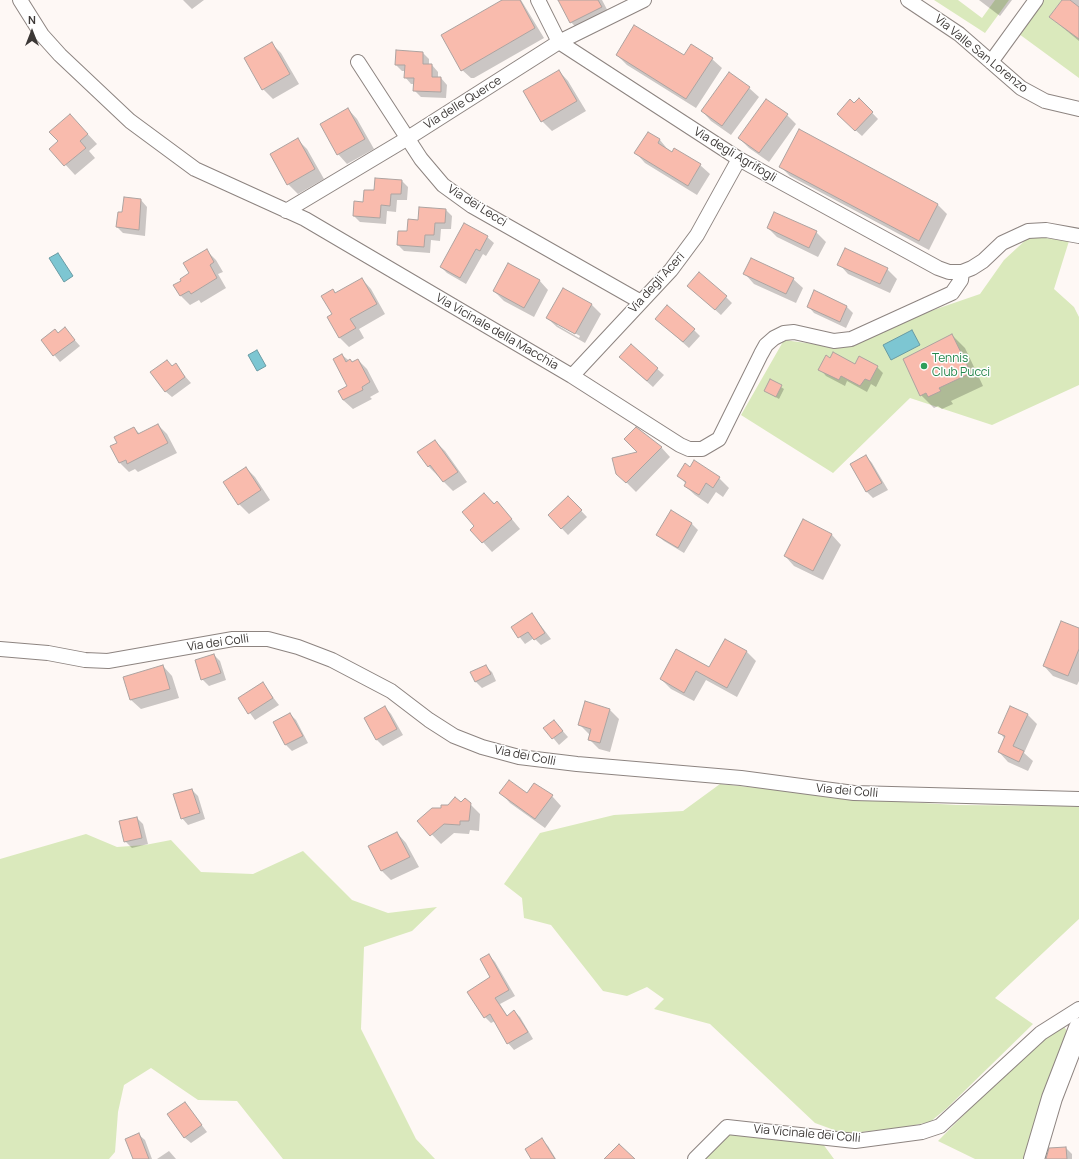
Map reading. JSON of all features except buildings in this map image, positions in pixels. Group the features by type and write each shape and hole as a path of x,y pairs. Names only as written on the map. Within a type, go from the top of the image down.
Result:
{"main road":[{"path":"1034,1159 1052,1098 1079,1028"}],"street":[{"name":"Via Vicinale della Macchia","path":"20,0 39,31 58,54 130,121 195,169 305,219 572,376 680,445 689,449 702,449 715,443 721,436 761,354 766,345 774,338 784,333 794,332 834,341 850,340 952,293 961,280 962,272"},
{"path":"538,0 559,42"},
{"name":"Via delle Querce","path":"286,211 408,138 559,42 644,0"},
{"name":"Via Valle San Lorenzo","path":"908,0 959,34 1010,80 1032,95 1045,101 1079,109"},
{"path":"991,62 1036,0"},
{"name":"Via degli Agrifogli","path":"559,42 739,159 938,268 949,272 962,272"},
{"name":"Via dei Lecci","path":"358,62 430,171 443,185 456,195 641,302"},
{"name":"Via degli Aceri","path":"572,376 671,270 697,235 739,159"},
{"path":"962,272 978,265 1002,243 1023,232 1046,230 1079,236"},
{"name":"Via dei Colli","path":"0,648 53,654 85,660 108,661 233,639 268,639 298,647 332,660 391,691 429,720 454,736 482,747 519,758 547,762 741,778 854,793 1079,799"},
{"name":"Via Vicinale dei Colli","path":"695,1159 727,1127 855,1141 922,1132 940,1126 1037,1036 1079,1009"}],"green space":[{"path":"934,0 958,0 982,18 995,0 1009,0 985,33"},
{"path":"1044,0 1062,0 1049,17 1079,39 1079,78 1019,34"},
{"name":"Tennis Club Pucci","path":"1030,236 1069,241 1054,289 1074,307 1079,317 1079,385 992,425 910,398 833,473 741,415 784,340 829,346 980,294 1004,260"},
{"path":"720,784 874,800 956,805 1079,806 1079,919 995,998 1033,1024 947,1108 930,1122 905,1127 845,1134 815,1123 710,1024 654,1009 664,999 647,987 627,996 603,991 551,925 524,918 522,898 504,884 540,833 614,815 683,811"},
{"path":"86,834 117,847 145,845 171,840 201,872 253,874 303,851 352,900 388,913 437,907 412,931 364,947 361,1029 416,1139 435,1159 283,1159 237,1101 198,1100 151,1068 124,1085 118,1112 115,1152 109,1159 0,1159 0,859"},
{"path":"1064,1026 1071,1039 1024,1159 975,1159 938,1141 1010,1068 1040,1042"},
{"path":"728,1130 820,1140 834,1159 700,1159"}],"water":[{"path":"58,253 73,276 64,282 49,258"},
{"path":"912,330 920,345 891,360 883,345"},
{"path":"257,350 266,366 257,371 248,355"}],"place":[{"name":"Tennis Club Pucci","path":"924,366"}]}
